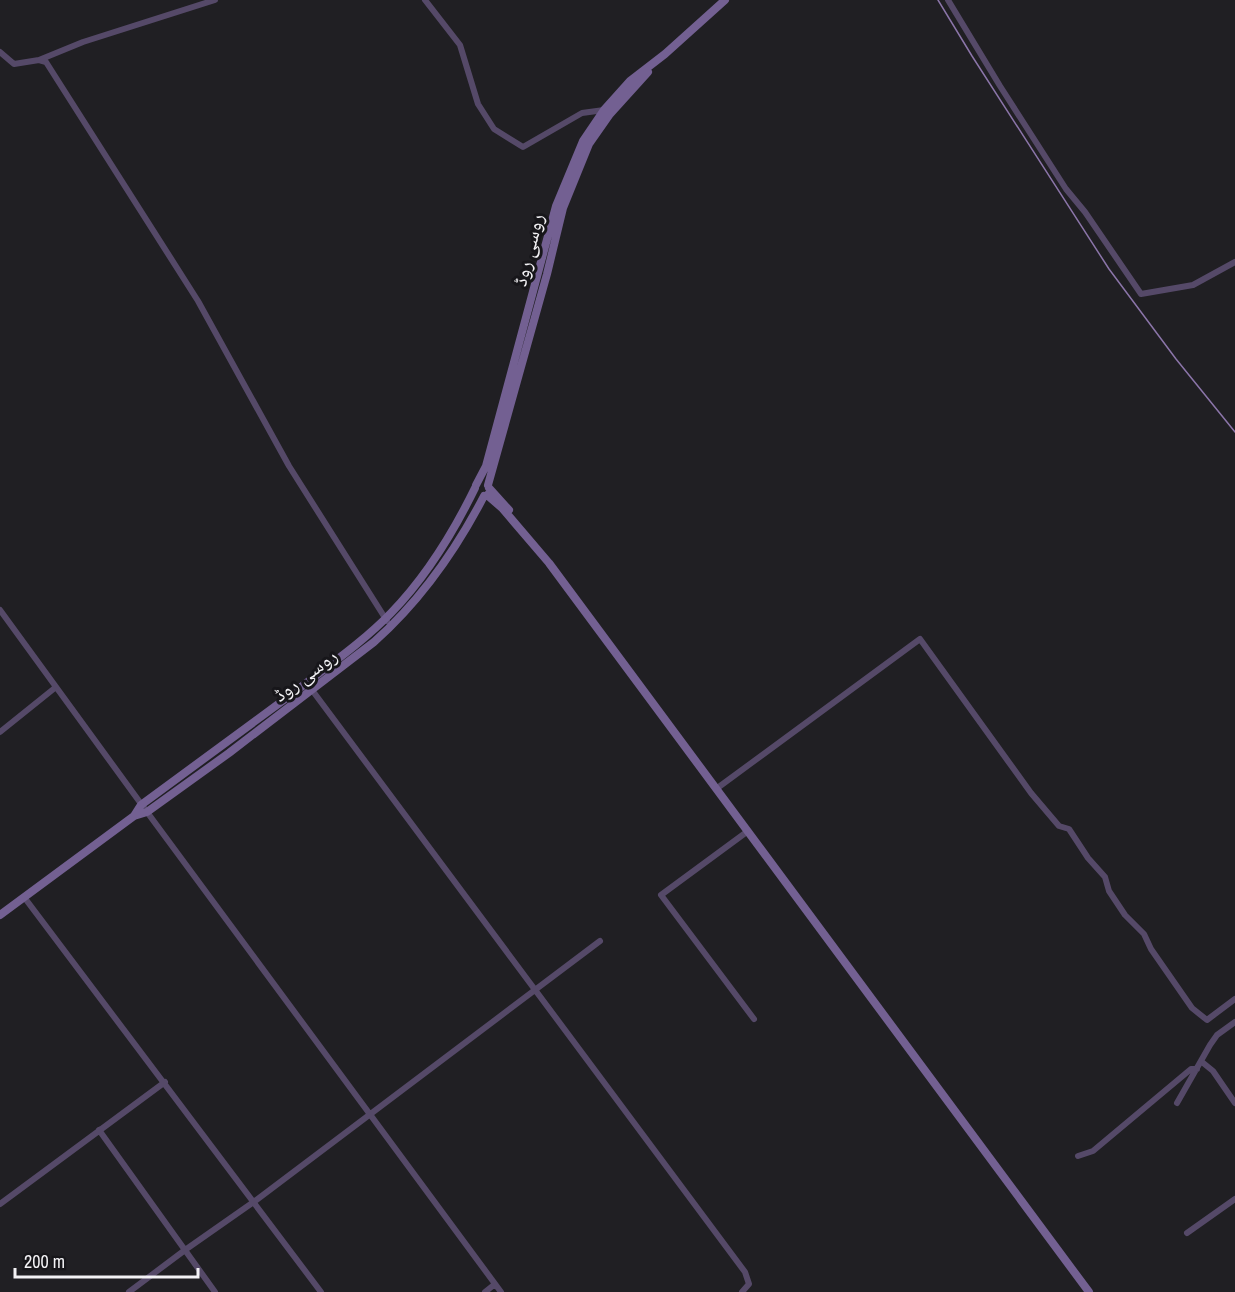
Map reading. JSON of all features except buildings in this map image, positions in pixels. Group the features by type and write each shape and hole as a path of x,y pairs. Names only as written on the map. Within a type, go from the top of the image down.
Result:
{"main road":[{"name":"روسی روڈ","path":"144,809 368,635 386,619 439,551 486,466 556,206 583,141 604,110 630,81 665,54 725,0"},
{"name":"روسی روڈ","path":"0,915 357,656 391,627 443,564 467,528 487,491 563,208 589,144 610,114 665,54"},
{"path":"476,487 481,482 549,563 1089,1292"}],"street":[{"path":"0,52 15,64 39,60 83,42 215,0"},
{"path":"425,0 460,45 478,104 495,129 523,147 582,113 604,110"},
{"path":"948,0 1060,179 1141,294 1194,285 1235,262"},
{"path":"39,60 46,62 198,301 289,466 391,627"},
{"path":"0,610 501,1292"},
{"path":"716,789 920,639 1031,793 1059,826 1069,829 1088,858 1105,877 1114,899 1125,915 1144,934 1151,949 1192,1008 1207,1020 1235,999"},
{"path":"0,732 56,687"},
{"path":"312,690 745,1272 749,1284 742,1292"},
{"path":"748,831 661,895 754,1019"},
{"path":"24,897 255,1201 321,1292"},
{"path":"129,1292 184,1250 255,1201 600,941"},
{"path":"1177,1103 1217,1035 1235,1022"},
{"path":"1202,1062 1213,1071 1235,1103"},
{"path":"1078,1156 1093,1151 1191,1069 1197,1069"},
{"path":"0,1204 165,1082"},
{"path":"99,1130 215,1292"},
{"path":"1187,1233 1235,1199"},
{"path":"485,1292 495,1284"}],"waterway":[{"path":"938,0 1109,269 1176,359 1235,432"}]}
